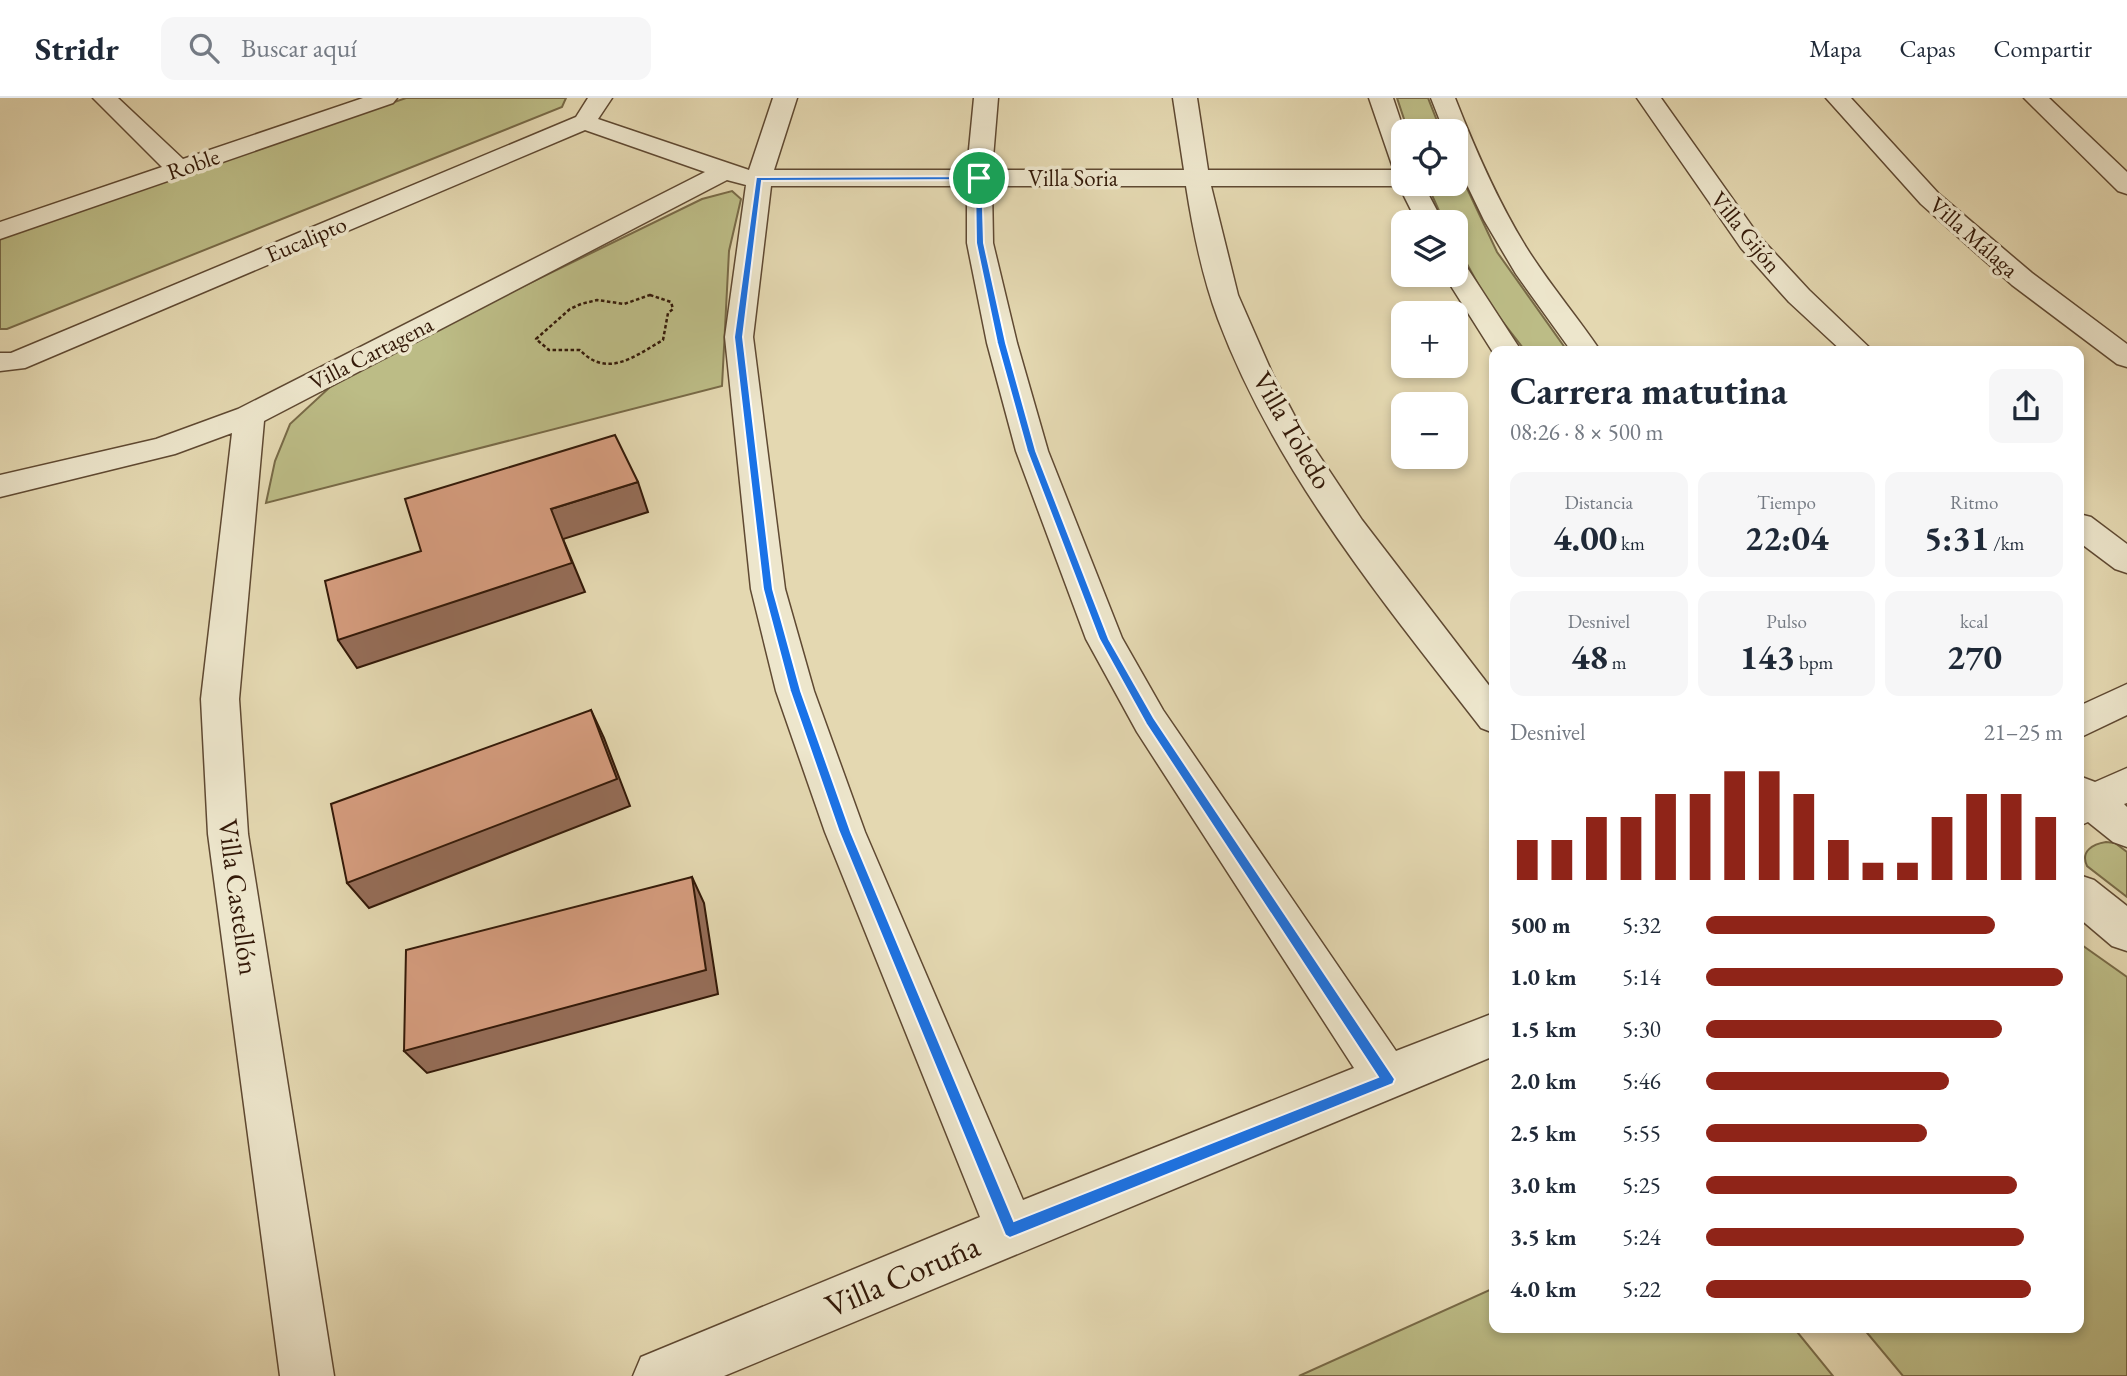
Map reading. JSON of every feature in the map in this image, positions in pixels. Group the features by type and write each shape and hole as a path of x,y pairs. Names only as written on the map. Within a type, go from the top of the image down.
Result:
{"street":[{"path":"105,98 179,169"},
{"path":"584,122 600,98"},
{"path":"785,98 759,179 739,337 768,589 795,691 845,832 1010,1230"},
{"path":"986,98 979,178 980,243 1002,343 1031,451 1104,639 1150,721 1388,1079"},
{"name":"Villa Toledo","path":"1185,98 1209,237 1233,319 1291,439 1408,609 1489,713"},
{"path":"1381,98 1391,127"},
{"path":"1443,98 1451,119"},
{"name":"Villa Gijón","path":"1649,98 1750,242 1799,296 1853,346"},
{"name":"Villa Málaga","path":"1838,98 1930,199 2022,279 2127,358"},
{"path":"2036,98 2127,186"},
{"name":"Roble","path":"0,231 376,99"},
{"name":"Villa Soria","path":"584,122 723,172 759,179 1391,178"},
{"name":"Eucalipto","path":"7,362 584,122"},
{"name":"Villa Cartagena","path":"0,486 164,447 248,416 723,172"},
{"path":"1468,182 1541,293 1582,346"},
{"path":"1466,287 1504,346"},
{"path":"0,391 7,362"},
{"name":"Villa Castellón","path":"248,416 220,699 227,820 307,1376"},
{"path":"2084,529 2127,561"},
{"path":"2084,720 2127,698"},
{"path":"2084,801 2127,784"},
{"path":"2084,802 2127,830"},
{"path":"2084,897 2127,932"},
{"name":"Villa Coruña","path":"660,1376 1010,1230 1489,1036"}],"path":[{"path":"650,295 671,302 673,309 668,313 663,340 618,363 603,366 590,363 580,350 543,349 536,339 570,309 582,304 597,300 624,304 650,295"}],"green space":[{"path":"406,98 566,98 562,107 7,329 0,329 0,237"},
{"path":"1397,98 1428,98 1436,119 1404,119"},
{"path":"1468,190 1497,252 1564,346 1521,346 1489,304 1468,266 1468,210 1439,210 1432,196 1468,196"},
{"path":"732,191 741,199 729,251 722,386 266,503 275,461 290,424 330,387 401,346 702,199"},
{"path":"2106,842 2115,843 2127,852 2127,897 2087,866 2085,861 2089,849"},
{"path":"2084,947 2127,977 2127,1376 1903,1376 1867,1333 2084,1333"},
{"path":"1489,1290 1489,1333 1798,1333 1833,1376 1299,1376"}],"building":[{"path":"615,435 638,482 551,509 572,563 338,640 325,581 421,551 405,499"},
{"path":"591,710 617,779 347,883 331,804"},
{"path":"692,877 706,970 404,1051 406,950"}],"route":[{"path":"979,178 980,243 1002,343 1031,451 1104,639 1150,721 1388,1079 1010,1230 845,832 795,691 768,589 739,337 759,179 979,178"}]}
